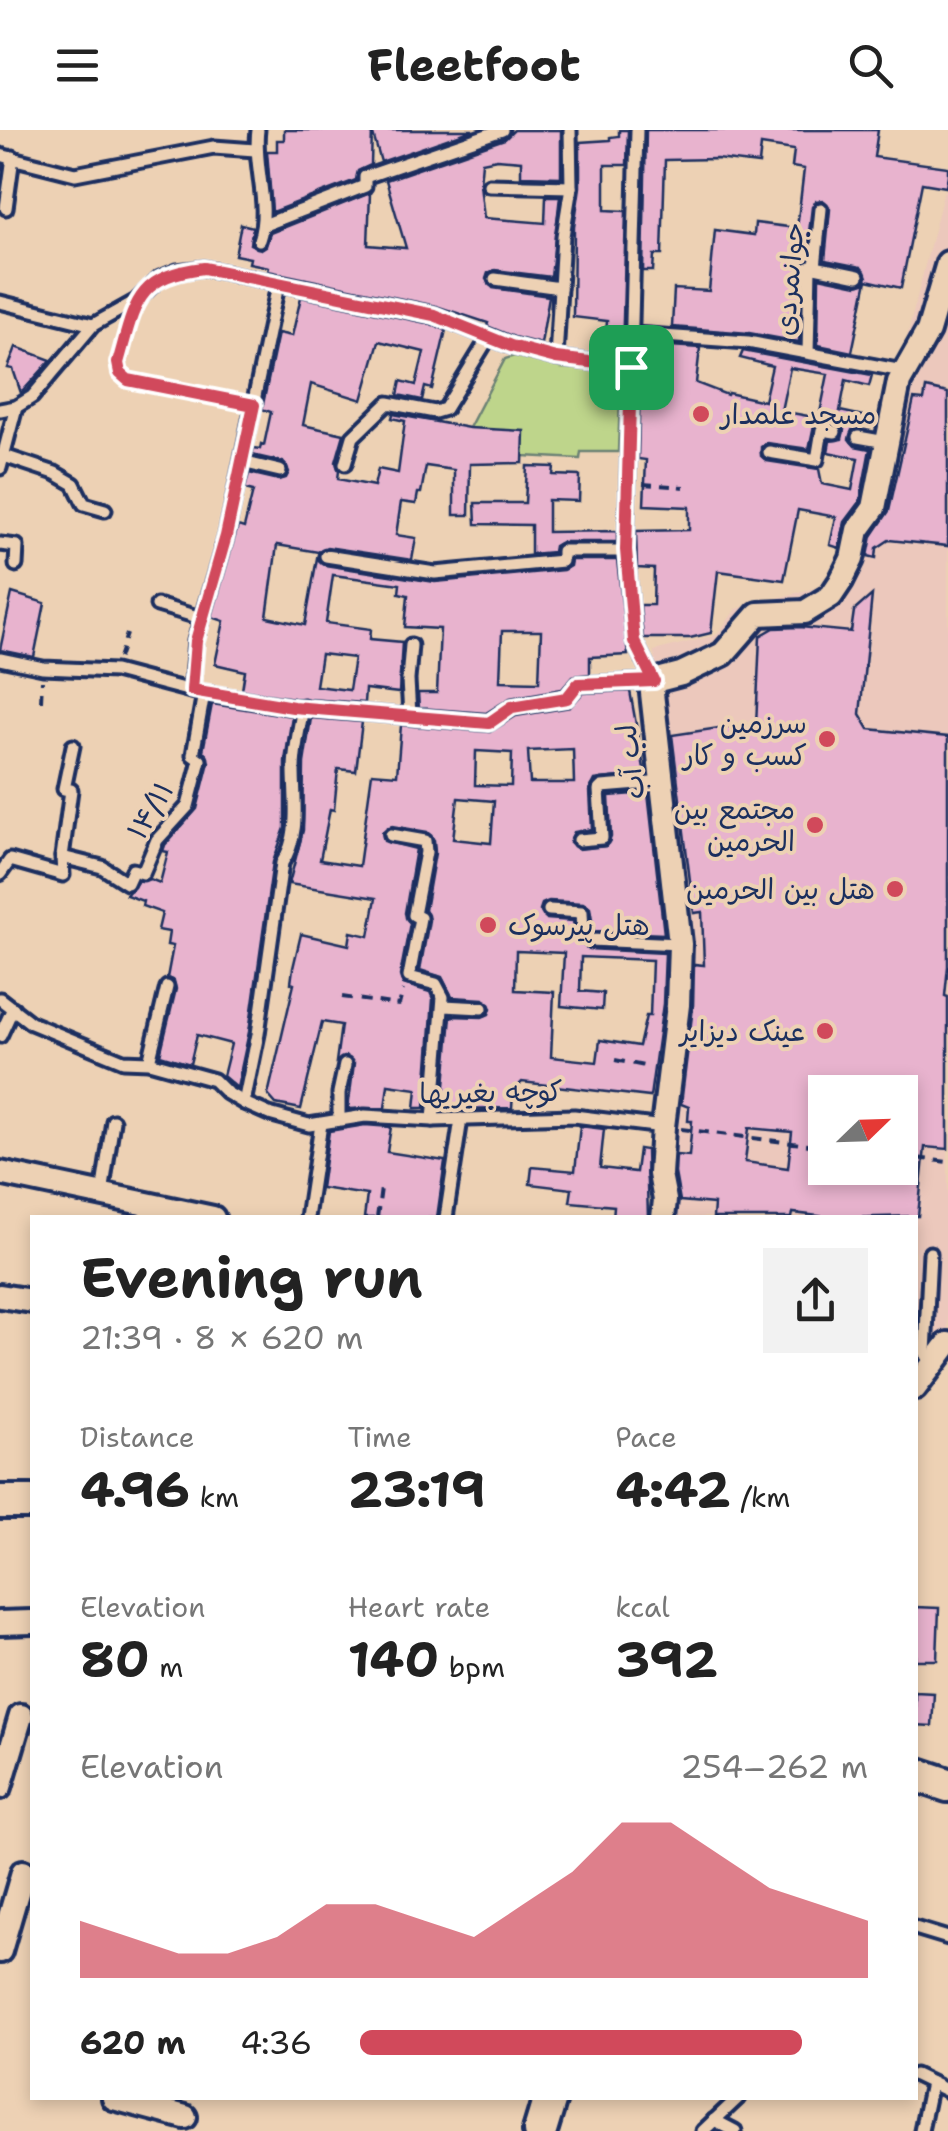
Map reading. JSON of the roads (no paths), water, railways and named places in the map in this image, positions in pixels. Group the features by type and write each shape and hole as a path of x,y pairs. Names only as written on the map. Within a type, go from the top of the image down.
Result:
{"street":[{"path":"654,681 682,674 723,654 758,614 805,612 830,596 852,558 858,530 874,508 903,371 928,331 948,263"},
{"name":"لب آب","path":"654,681 652,693 680,944 678,1005 660,1174 663,1215"},
{"path":"0,1175 200,1215"},
{"path":"0,1296 30,1301"},
{"path":"931,1379 948,1344"},
{"path":"0,1502 30,1502"},
{"path":"0,1623 30,1622"},
{"path":"0,1787 21,1716"},
{"path":"918,1775 948,1786"},
{"path":"0,1951 18,1871"},
{"path":"121,2100 185,2118"},
{"path":"540,2131 549,2100"}],"lane":[{"path":"258,130 255,150 264,224 259,240"},
{"path":"264,224 365,186 366,177 502,130"},
{"path":"556,358 563,236 571,187 570,130"},
{"name":"لب آب","path":"638,130 626,550 634,641 654,681"},
{"path":"6,208 6,156 75,174 214,147 255,150"},
{"path":"489,186 571,187"},
{"name":"جوانمردی","path":"808,353 810,266 815,267 820,209"},
{"path":"248,277 251,263"},
{"path":"815,267 858,276"},
{"path":"0,410 16,407 32,397 94,325 136,301 160,278 177,271 204,268 434,315 556,358 631,367"},
{"path":"495,279 560,288"},
{"name":"۱۴/۱۱","path":"62,857 102,867 127,882 133,870 143,874 157,840 188,806 200,760 193,755 201,618 226,536 278,285"},
{"path":"0,302 94,325"},
{"path":"634,334 748,342 903,371"},
{"path":"345,464 353,438 388,403 434,412 445,409 488,337"},
{"path":"16,407 2,462 55,473 74,484 84,504 105,510"},
{"path":"769,452 817,460 822,430 835,432"},
{"path":"858,437 886,442"},
{"path":"242,462 280,472"},
{"path":"0,544 17,546 16,565"},
{"path":"326,556 435,573 562,562 562,551 626,550"},
{"path":"157,605 201,618"},
{"path":"410,716 408,680 412,645"},
{"path":"0,660 43,668 115,671 198,692 303,706 489,723 512,707 567,698 578,684 654,681"},
{"path":"244,1103 258,1034 282,863 290,852 296,810 294,772 303,706"},
{"path":"0,874 10,860 63,875 71,790 64,789 73,746"},
{"path":"578,840 602,838 602,787 662,782"},
{"path":"391,835 425,841 414,915 420,918 409,976 436,984 444,1006 432,1120"},
{"path":"549,910 582,912 582,933 590,940 680,944"},
{"path":"149,1062 167,987"},
{"path":"0,998 31,1022 123,1061 149,1062 214,1080 226,1093 268,1114 321,1124 307,1215"},
{"path":"444,1006 482,1008"},
{"path":"0,1036 13,1008"},
{"path":"340,1118 339,1093 345,1064"},
{"name":"کوچه بغیریها","path":"321,1124 366,1116 432,1120 574,1116 663,1127"},
{"path":"446,1215 460,1119"},
{"path":"102,1194 113,1120"},
{"path":"930,1253 925,1353 931,1379"},
{"path":"918,1929 948,1938"},
{"path":"918,2077 948,2092"},
{"path":"921,2131 931,2083"},
{"path":"703,2131 736,2100"},
{"path":"714,2120 736,2131"}],"place":[{"name":"مسجد علمدار","path":"701,414"},
{"name":"سرزمین کسب و کار","path":"827,739"},
{"name":"مجتمع بین الحرمین","path":"815,825"},
{"name":"هتل بین‌ الحرمین","path":"895,889"},
{"name":"هتل پیرسوک","path":"488,925"},
{"name":"عینک دیزایر","path":"825,1031"}]}
